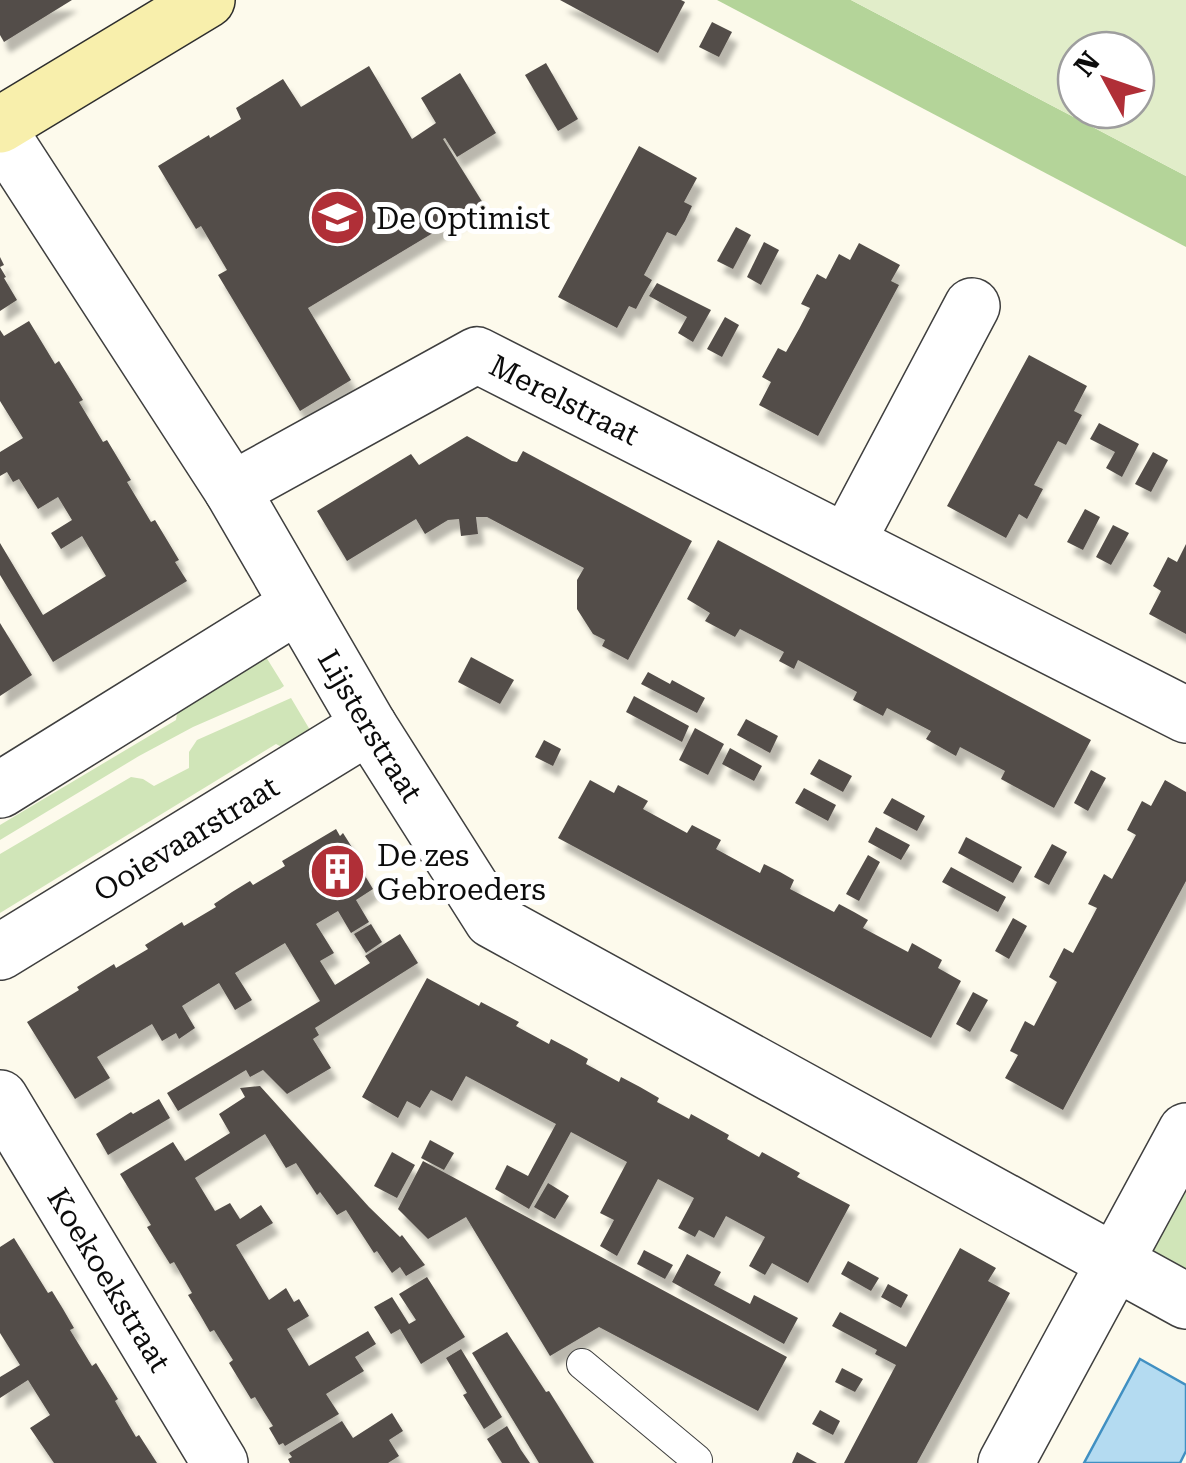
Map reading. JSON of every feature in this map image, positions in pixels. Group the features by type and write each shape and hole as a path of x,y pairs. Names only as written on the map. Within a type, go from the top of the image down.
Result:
{"street":[{"path":"0,128 146,22 208,0"},
{"name":"Lijsterstraat","path":"0,128 232,490 368,726 492,920 1186,1301"},
{"path":"847,542 972,306"},
{"name":"Merelstraat","path":"232,490 477,355 1186,715"},
{"path":"0,790 298,605"},
{"name":"Ooievaarstraat","path":"0,952 368,726"},
{"name":"Koekoekstraat","path":"0,1098 220,1463"},
{"path":"1006,1463 1186,1131"}],"lane":[{"path":"582,1364 696,1463"}],"green space":[{"path":"717,0 851,0 1056,108 1056,130 1098,130 1186,176 1186,247"},
{"path":"851,0 1186,0 1186,176 1098,130 1156,130 1156,30 1056,30 1056,108"},
{"path":"266,657 284,686 280,689 193,727 139,756 0,840 0,825 176,720 180,697"},
{"path":"291,698 313,735 295,754 276,744 0,913 0,854 131,777 154,786 189,768 189,752 197,740"},
{"path":"1186,1171 1186,1282 1150,1253"}],"water":[{"path":"1140,1359 1186,1385 1186,1451 1180,1463 1084,1463"}],"building":[{"path":"0,0 72,0 4,42 0,35"},
{"path":"560,0 681,0 685,2 658,53"},
{"path":"712,22 732,32 719,57 699,47"},
{"path":"546,63 578,119 558,131 525,75"},
{"path":"369,66 412,139 436,123 421,98 460,73 496,133 457,157 443,139 483,203 308,308 351,380 300,411 218,275 227,270 201,226 196,229 158,166 241,119 236,108 283,79 301,107"},
{"path":"639,146 697,178 684,202 692,206 685,221 676,236 667,232 644,275 652,280 636,309 629,306 617,328 558,297"},
{"path":"736,227 751,235 733,269 717,261"},
{"path":"764,242 779,250 761,285 747,277"},
{"path":"859,243 900,265 891,281 899,285 818,436 759,405 771,382 762,377 778,348 786,352 799,329 810,308 801,304 817,274 826,279 839,254 850,260"},
{"path":"0,267 17,300 0,311"},
{"path":"657,283 711,310 693,342 678,333 687,317 649,296"},
{"path":"725,317 739,325 722,357 707,349"},
{"path":"29,321 83,400 79,402 103,442 107,440 151,522 155,520 179,560 175,562 187,581 53,662 0,575 0,543 43,615 106,576 82,536 61,549 51,533 72,520 58,497 38,509 19,479 13,482 7,472 0,476 0,452 23,438 0,401 0,330 4,336"},
{"path":"1029,355 1087,386 1074,411 1082,415 1066,445 1058,441 1034,485 1043,489 1027,519 1019,514 1006,538 947,506"},
{"path":"1099,423 1139,444 1122,477 1106,468 1115,452 1090,439"},
{"path":"467,436 512,461 517,462 523,451 692,541 628,660 602,646 605,640 593,634 577,609 577,580 584,568 487,517 476,517 478,534 461,536 459,519 448,520 425,534 416,519 347,561 317,511 411,454 419,465"},
{"path":"1153,452 1168,460 1151,492 1135,484"},
{"path":"1085,509 1100,517 1083,550 1067,542"},
{"path":"1113,525 1129,533 1111,565 1096,557"},
{"path":"718,540 1091,740 1054,808 1001,779 1005,771 960,747 956,756 926,739 931,731 887,708 883,716 853,700 857,692 798,660 794,669 779,661 784,652 740,629 735,637 705,621 710,613 687,599"},
{"path":"1186,544 1186,634 1149,614 1161,591 1153,586 1168,557 1177,562"},
{"path":"0,623 32,675 0,696"},
{"path":"471,657 514,680 500,704 458,682"},
{"path":"648,672 705,698 697,713 641,684"},
{"path":"634,696 689,726 682,742 626,712"},
{"path":"746,719 778,736 770,753 737,735"},
{"path":"695,728 724,744 708,775 679,760"},
{"path":"544,740 561,749 553,766 535,757"},
{"path":"730,748 762,766 754,781 722,764"},
{"path":"819,759 852,776 843,792 810,774"},
{"path":"1091,770 1106,778 1088,811 1074,803"},
{"path":"590,780 614,793 618,785 648,801 643,809 687,833 692,825 721,840 716,849 760,873 764,864 780,872 794,880 790,889 834,912 839,904 854,912 868,920 863,928 908,952 912,943 942,960 938,968 961,981 931,1038 558,838"},
{"path":"1165,780 1186,792 1186,881 1063,1110 1005,1078 1018,1055 1010,1051 1025,1021 1034,1026 1057,982 1049,977 1064,948 1073,953 1097,908 1088,904 1104,874 1112,879 1136,835 1127,830 1142,801 1151,806"},
{"path":"804,788 836,805 828,821 795,803"},
{"path":"892,798 925,816 917,831 883,813"},
{"path":"876,827 910,845 901,860 868,842"},
{"path":"336,829 355,852 352,854 373,889 356,900 369,922 351,933 338,911 316,924 334,953 320,961 335,985 370,963 365,956 400,934 418,963 315,1028 319,1035 313,1039 331,1068 287,1094 263,1070 250,1077 246,1070 178,1111 167,1093 320,1001 285,943 235,973 252,1000 235,1010 219,983 182,1006 195,1028 179,1039 176,1033 162,1041 152,1024 97,1057 110,1078 75,1099 27,1022 114,964 116,968 148,949 145,945 182,922 184,926 250,881 253,885 285,866 282,861"},
{"path":"966,837 1022,867 1013,883 958,853"},
{"path":"1052,844 1067,852 1049,885 1034,877"},
{"path":"868,855 880,862 859,901 846,894"},
{"path":"951,867 1006,897 998,912 942,882"},
{"path":"1013,918 1027,926 1009,959 995,951"},
{"path":"371,924 382,942 366,953 354,934"},
{"path":"427,978 519,1022 516,1026 549,1044 551,1039 570,1049 588,1059 586,1064 619,1082 621,1077 640,1087 659,1098 657,1102 689,1119 691,1114 759,1157 762,1152 800,1173 797,1177 850,1205 808,1283 772,1263 765,1275 749,1266 765,1237 726,1216 714,1238 699,1230 695,1237 678,1228 694,1198 658,1179 617,1256 600,1246 614,1220 600,1213 627,1162 571,1132 529,1209 495,1189 507,1165 528,1176 556,1124 466,1076 452,1101 431,1090 420,1108 407,1101 398,1118 362,1097"},
{"path":"973,992 988,1000 970,1032 956,1024"},
{"path":"260,1086 369,1207 402,1235 425,1265 406,1276 400,1267 392,1273 346,1210 337,1215 320,1192 317,1195 296,1163 286,1168 265,1134 195,1178 215,1211 230,1203 240,1219 261,1205 273,1223 236,1245 269,1300 286,1288 294,1302 299,1299 309,1316 287,1329 309,1366 368,1331 376,1344 355,1357 364,1371 326,1394 339,1414 285,1446 279,1445 269,1428 273,1426 229,1363 233,1360 214,1330 210,1332 188,1295 192,1293 147,1227 151,1225 120,1174 173,1142 185,1161 230,1133 219,1114 245,1097 240,1088"},
{"path":"159,1099 170,1118 108,1155 96,1134"},
{"path":"430,1140 454,1153 444,1170 421,1158"},
{"path":"392,1152 415,1165 397,1198 374,1186"},
{"path":"423,1161 787,1357 758,1411 599,1327 550,1356 466,1217 428,1239 398,1209"},
{"path":"548,1183 569,1196 555,1219 534,1207"},
{"path":"14,1238 48,1293 52,1291 74,1328 70,1330 92,1366 96,1363 136,1437 139,1435 157,1463 54,1463 30,1428 50,1415 28,1380 0,1398 0,1377 20,1365 0,1333 0,1247"},
{"path":"960,1248 996,1268 988,1281 1010,1293 917,1463 844,1463 896,1365 832,1326 840,1312 906,1347"},
{"path":"644,1250 673,1265 665,1279 637,1264"},
{"path":"687,1254 721,1272 714,1285 750,1304 754,1295 798,1318 784,1344 672,1282"},
{"path":"848,1261 879,1278 871,1291 841,1274"},
{"path":"427,1277 465,1337 421,1364 400,1329 391,1334 374,1307 392,1297 409,1324 416,1320 399,1294"},
{"path":"888,1284 908,1295 901,1308 881,1297"},
{"path":"507,1332 594,1463 539,1463 472,1353"},
{"path":"461,1349 502,1417 484,1429 446,1358"},
{"path":"842,1368 863,1379 855,1392 835,1382"},
{"path":"820,1410 840,1421 833,1435 812,1424"},
{"path":"392,1413 403,1431 389,1440 399,1456 388,1463 290,1463 288,1459 292,1457 289,1453 342,1421 353,1438"},
{"path":"507,1426 530,1463 502,1463 487,1439"},
{"path":"797,1452 817,1463 792,1463"}],"place":[{"name":"De Optimist","path":"337,218"},
{"name":"De zes Gebroeders","path":"338,872"}]}
